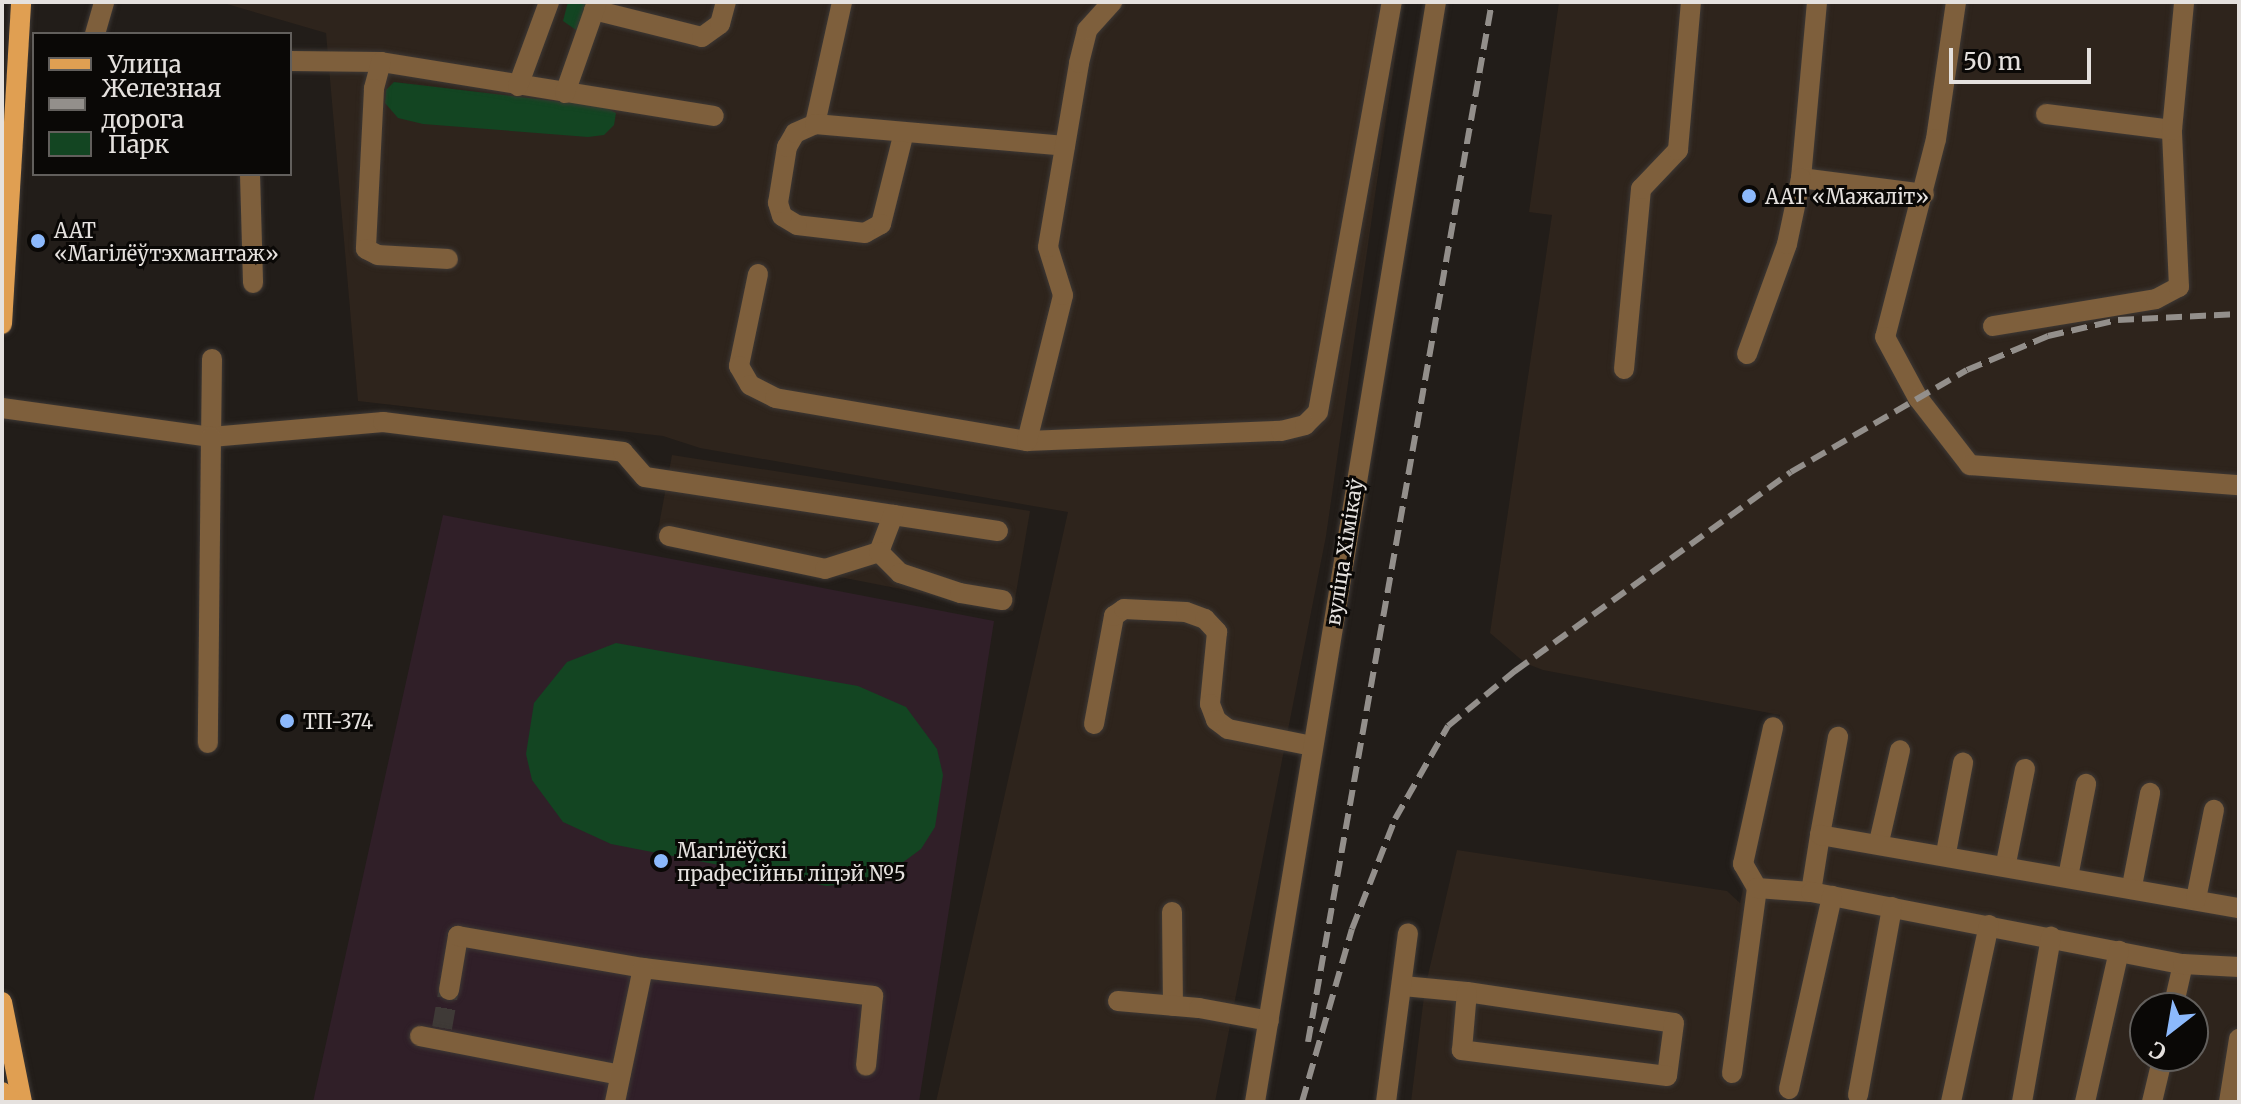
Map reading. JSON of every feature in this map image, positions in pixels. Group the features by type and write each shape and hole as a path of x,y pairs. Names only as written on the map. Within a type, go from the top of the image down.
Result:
{"main road":[{"path":"2,324 21,2"},
{"path":"2,1002 22,1102"},
{"path":"2,1092 11,1102"}],"street":[{"path":"96,32 104,2"},
{"path":"518,86 549,2"},
{"path":"565,93 596,6 702,37 720,24 726,2"},
{"path":"815,124 842,2"},
{"path":"758,274 739,366 750,385 775,398 1027,441 1281,431 1305,425 1318,412 1392,2"},
{"name":"вуліца Хімікаў","path":"1255,1102 1436,2"},
{"path":"1624,369 1641,189 1678,150 1691,2"},
{"path":"1747,354 1787,244 1801,178 1817,2"},
{"path":"1956,2 1924,194 1885,337 1918,398 1970,465 2239,485"},
{"path":"1993,326 2156,299 2179,287 2172,130 2184,2"},
{"path":"1027,441 1063,295 1048,247 1065,146 1087,30 1107,3"},
{"path":"292,61 381,62 714,116"},
{"path":"381,62 374,89 366,249 378,255 448,259"},
{"path":"2046,114 2172,130"},
{"path":"904,132 889,205 881,224 865,233 797,225 782,216 778,203 787,147 795,133 815,124 1065,146"},
{"path":"250,176 253,283"},
{"path":"1801,178 1924,194"},
{"path":"208,743 212,359"},
{"path":"2,408 211,437 383,422 623,452 645,477 998,531"},
{"path":"879,552 893,515"},
{"path":"669,536 825,569 879,552"},
{"path":"879,552 900,573 960,593 1002,600"},
{"path":"1094,724 1114,616 1124,609 1186,612 1205,619 1217,632 1210,704 1216,720 1228,729 1312,746"},
{"path":"1732,1073 1757,888 1743,864 1773,727"},
{"path":"1789,1089 1822,894 1820,835 1838,737"},
{"path":"1879,842 1900,750"},
{"path":"1946,853 1963,763"},
{"path":"2006,863 2025,769"},
{"path":"2068,877 2086,784"},
{"path":"2132,886 2150,793"},
{"path":"2196,899 2214,810"},
{"path":"1820,835 2006,863 2239,908"},
{"path":"1757,888 1822,894 2183,964 2239,967"},
{"path":"1858,1095 1892,907"},
{"path":"1172,912 1173,1006"},
{"path":"1951,1102 1989,925"},
{"path":"1386,1102 1408,933"},
{"path":"449,990 458,936 643,968 873,996 866,1066"},
{"path":"2022,1102 2051,937"},
{"path":"2085,1102 2119,951"},
{"path":"2177,992 2183,964"},
{"path":"615,1102 643,968"},
{"path":"1403,986 1467,992 1674,1023 1667,1076 1462,1050 1467,992"},
{"path":"1118,1001 1269,1021"},
{"path":"434,1035 620,1075"},
{"path":"2229,1102 2239,1039"},
{"path":"2152,1102 2159,1072"}],"shaded area":[{"path":"220,2 1403,2 1326,536 1215,1102 936,1102 1068,512 700,448 663,436 358,401 326,33"},
{"name":"ААТ «Мажаліт»","path":"1559,2 2239,2 2239,1102 1411,1102 1425,988 1457,850 1727,891 1740,903 1780,715 1543,670 1525,663 1490,633 1552,215 1529,212"},
{"path":"672,455 1030,511 1013,611 656,541"},
{"name":"Магілёўскі прафесійны ліцэй №5","path":"443,515 994,621 919,1102 313,1102"}],"green space":[{"path":"568,2 590,2 584,25 576,30 563,21"},
{"path":"394,82 605,107 616,113 614,125 604,135 588,137 423,124 398,118 385,103 386,90"},
{"path":"616,643 858,686 906,707 937,749 943,775 935,827 921,849 879,880 827,886 611,844 563,822 532,780 526,754 534,703 567,662"}],"tunnel":[{"path":"442,1028 449,990"}],"railway":[{"path":"1308,1042 1492,2"},
{"path":"1302,1102 1352,929 1395,819 1448,726 1515,671 1791,472 1967,370 2048,336 2118,320 2239,314"}],"place":[{"name":"ААТ «Мажаліт»","path":"1749,196"},
{"name":"ААТ «Магілёўтэхмантаж»","path":"38,241"},
{"name":"ТП-374","path":"287,721"},
{"name":"Магілёўскі прафесійны ліцэй №5","path":"661,861"}]}
